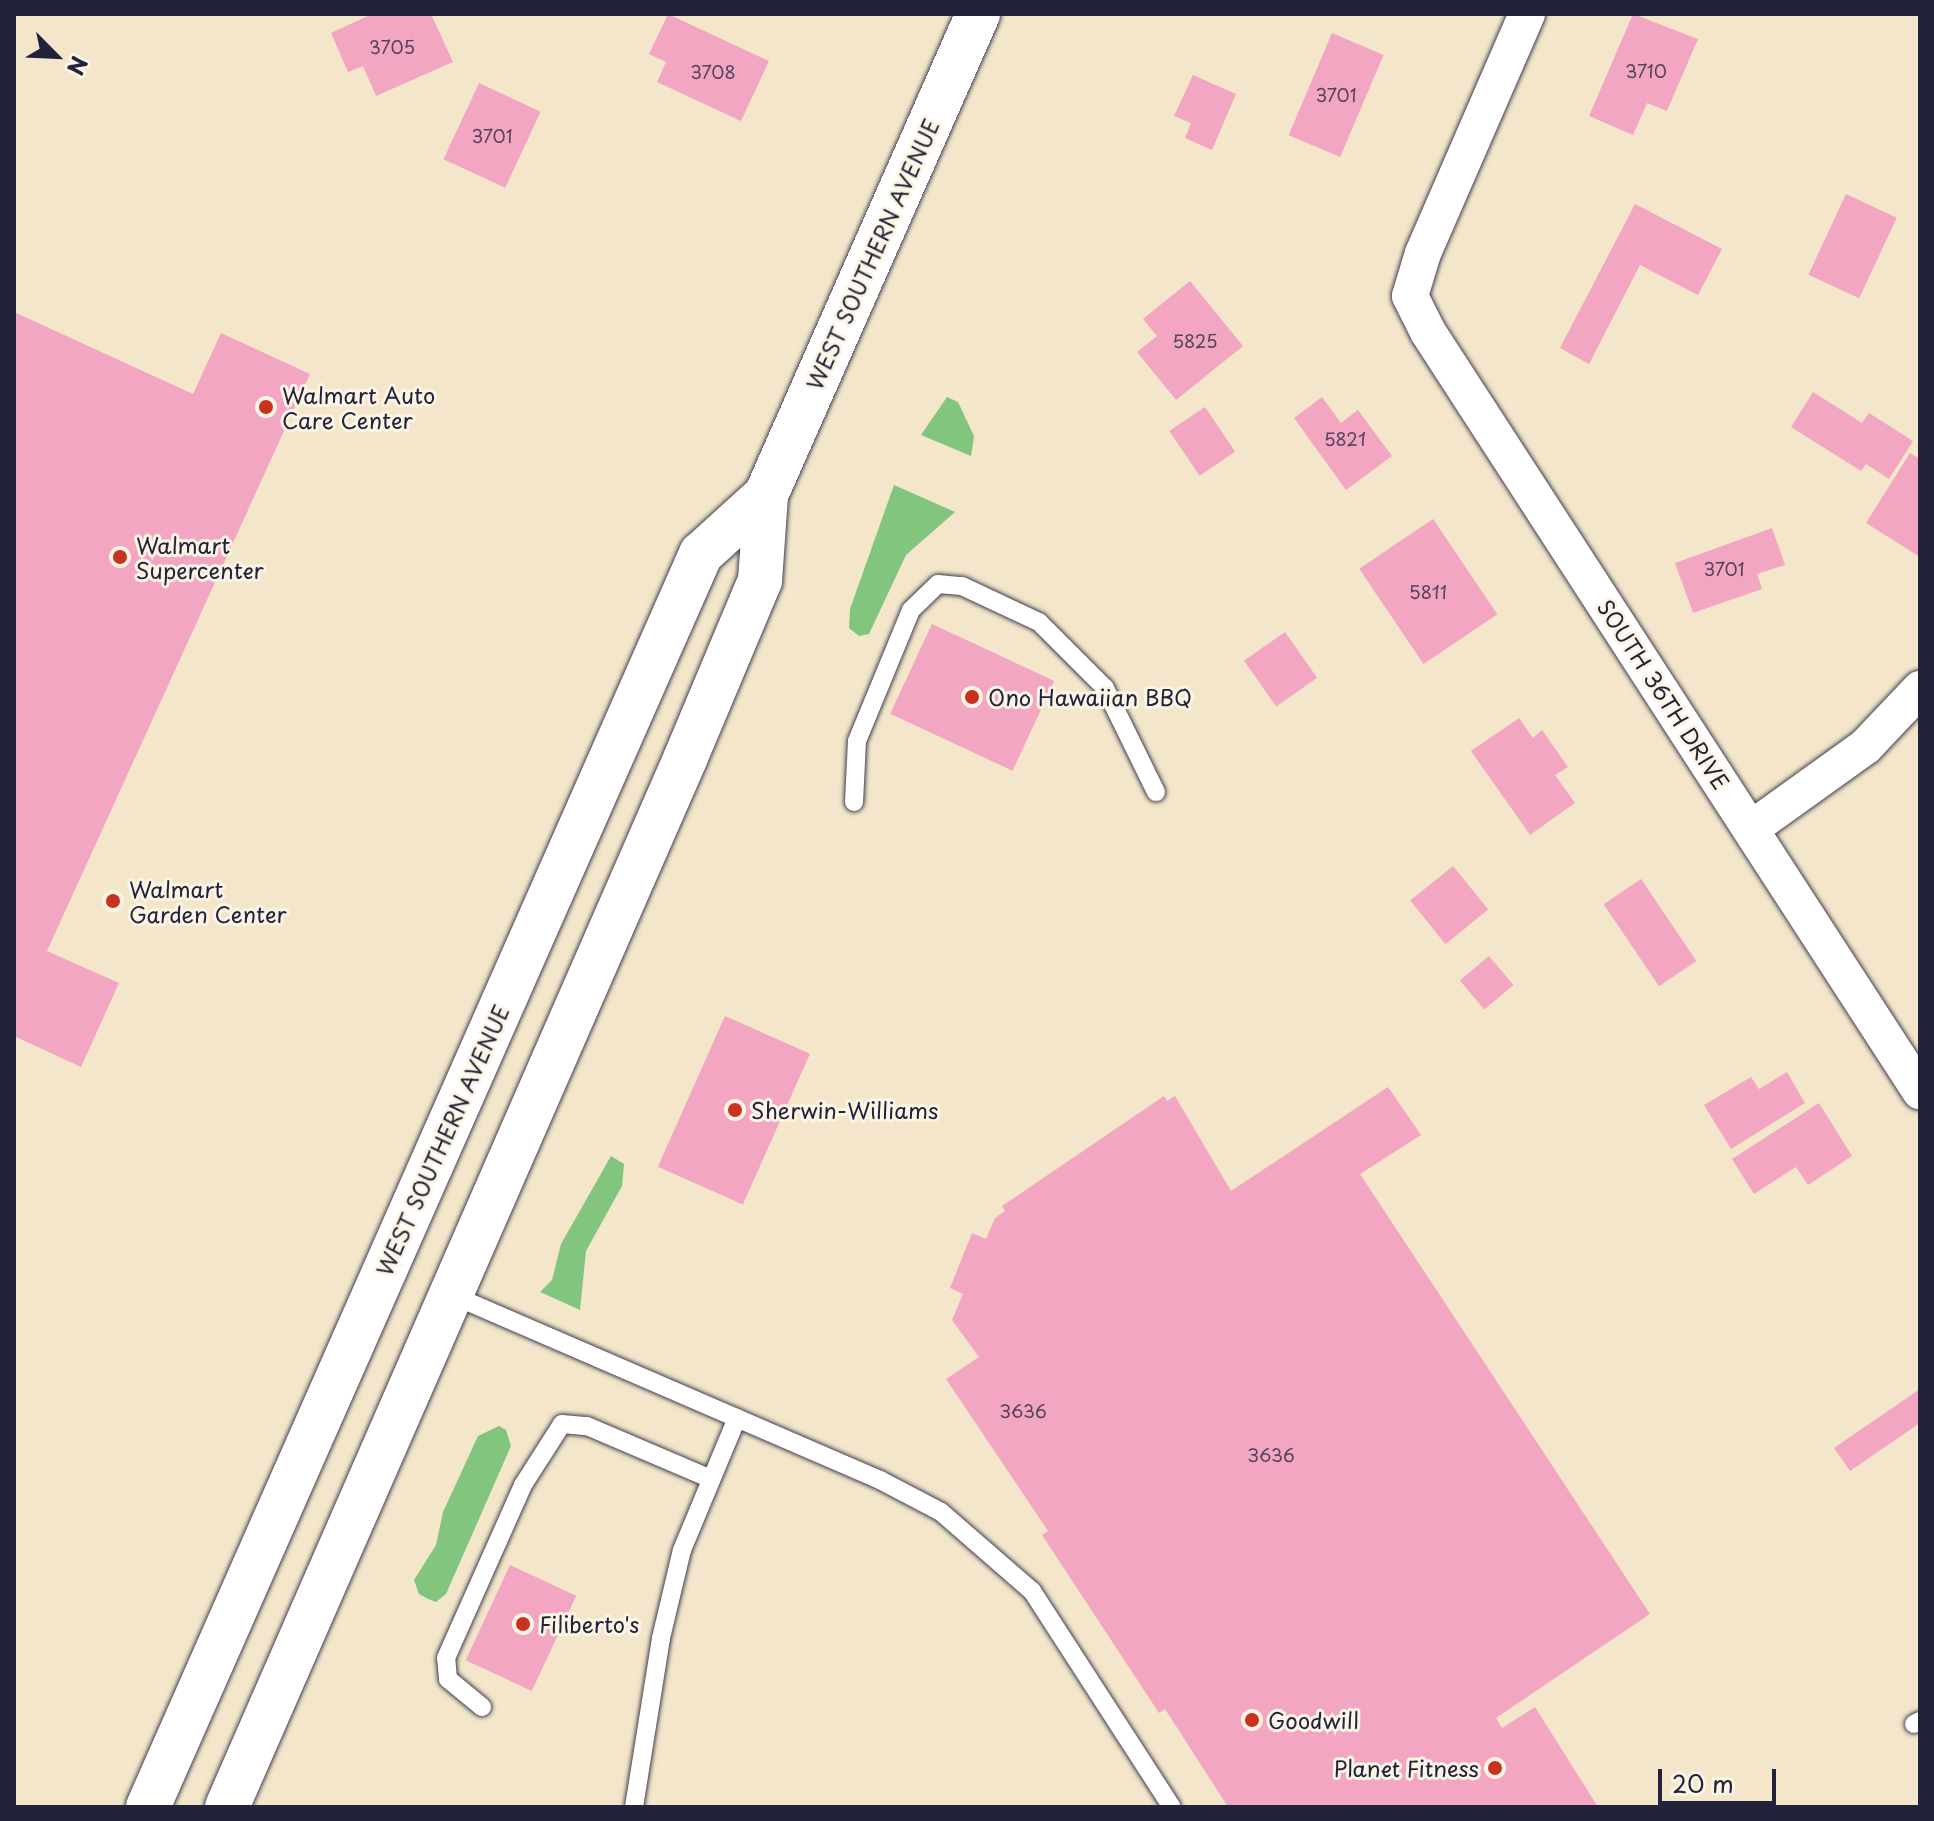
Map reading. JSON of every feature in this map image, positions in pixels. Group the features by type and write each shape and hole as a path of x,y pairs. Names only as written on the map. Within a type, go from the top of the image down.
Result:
{"main road":[{"name":"WEST SOUTHERN AVENUE","path":"227,1807 760,581 766,495 978,14"},
{"name":"WEST SOUTHERN AVENUE","path":"148,1807 701,554 766,495"}],"street":[{"name":"SOUTH 36TH DRIVE","path":"1527,14 1423,253 1410,296 1428,332 1920,1091"},
{"path":"1752,828 1866,746 1920,689"}],"lane":[{"path":"854,802 857,741 911,610 938,584 962,586 1039,622 1105,688 1156,792"},
{"path":"450,1294 737,1418 941,1512 1004,1562 1032,1591 1172,1807"},
{"path":"634,1807 668,1609 685,1538 737,1418"},
{"path":"482,1707 448,1679 446,1658 523,1485 547,1441 562,1424 587,1426 711,1479"}],"green space":[{"path":"947,397 958,402 974,436 971,456 921,435"},
{"path":"894,485 955,512 906,555 869,634 859,636 849,628 850,609"},
{"path":"611,1156 624,1164 622,1186 586,1251 580,1310 540,1292 552,1280 561,1244"},
{"path":"499,1426 506,1430 511,1446 446,1594 436,1602 428,1599 419,1594 414,1580 436,1545 443,1512 478,1436"}],"building":[{"path":"372,14 431,14 453,62 376,96 363,66 348,72 331,33"},
{"path":"668,14 769,61 741,121 657,82 666,62 649,54"},
{"path":"1633,14 1698,39 1667,111 1647,103 1633,135 1589,116"},
{"path":"1332,33 1384,55 1340,157 1289,135"},
{"path":"1193,75 1236,94 1212,150 1185,138 1191,123 1174,116"},
{"path":"479,83 541,112 505,188 444,159"},
{"path":"1846,194 1897,218 1859,298 1808,275"},
{"path":"1635,204 1722,249 1698,295 1640,265 1589,364 1560,348"},
{"path":"1190,281 1243,346 1176,400 1137,352 1157,336 1143,319"},
{"name":"Walmart Supercenter","path":"14,312 193,394 221,333 310,374 47,951 119,983 81,1067 14,1036"},
{"path":"1813,392 1862,423 1869,413 1913,441 1889,479 1866,464 1861,471 1791,427"},
{"path":"1322,397 1341,423 1358,410 1392,456 1346,490 1294,418"},
{"path":"1205,407 1235,452 1200,476 1169,431"},
{"path":"1910,453 1920,459 1920,557 1866,523"},
{"path":"1433,519 1497,614 1424,664 1359,569"},
{"path":"1772,528 1785,565 1757,574 1762,589 1693,613 1675,563"},
{"name":"Ono Hawaiian BBQ","path":"932,624 1054,681 1013,771 890,714"},
{"path":"1285,632 1317,678 1276,707 1244,661"},
{"path":"1519,718 1533,738 1542,730 1568,767 1555,775 1575,803 1530,835 1471,751"},
{"path":"1453,866 1488,910 1445,944 1410,901"},
{"path":"1641,879 1696,961 1659,986 1604,904"},
{"path":"1489,956 1513,985 1484,1010 1460,980"},
{"name":"Sherwin-Williams","path":"725,1016 810,1054 743,1205 658,1167"},
{"path":"1787,1072 1805,1103 1731,1149 1704,1105 1751,1077 1759,1089"},
{"path":"1388,1087 1421,1135 1360,1174 1650,1614 1496,1718 1502,1728 1535,1707 1598,1807 1228,1807 1165,1709 1159,1713 1042,1535 1048,1531 946,1379 979,1357 952,1320 963,1294 950,1288 972,1233 986,1239 995,1218 1005,1211 1002,1206 1164,1096 1167,1101 1175,1096 1231,1191"},
{"path":"1819,1103 1852,1156 1808,1185 1796,1167 1754,1194 1732,1159"},
{"path":"1920,1389 1920,1423 1850,1471 1834,1448"},
{"name":"Filiberto's","path":"510,1565 576,1596 532,1691 466,1660"}],"place":[{"name":"Walmart Auto Care Center","path":"266,407"},
{"name":"Walmart Supercenter","path":"120,557"},
{"name":"Ono Hawaiian BBQ","path":"972,697"},
{"name":"Walmart Garden Center","path":"113,901"},
{"name":"Sherwin-Williams","path":"735,1110"},
{"name":"Filiberto's","path":"523,1624"},
{"name":"Goodwill","path":"1252,1720"},
{"name":"Planet Fitness","path":"1495,1768"}]}
